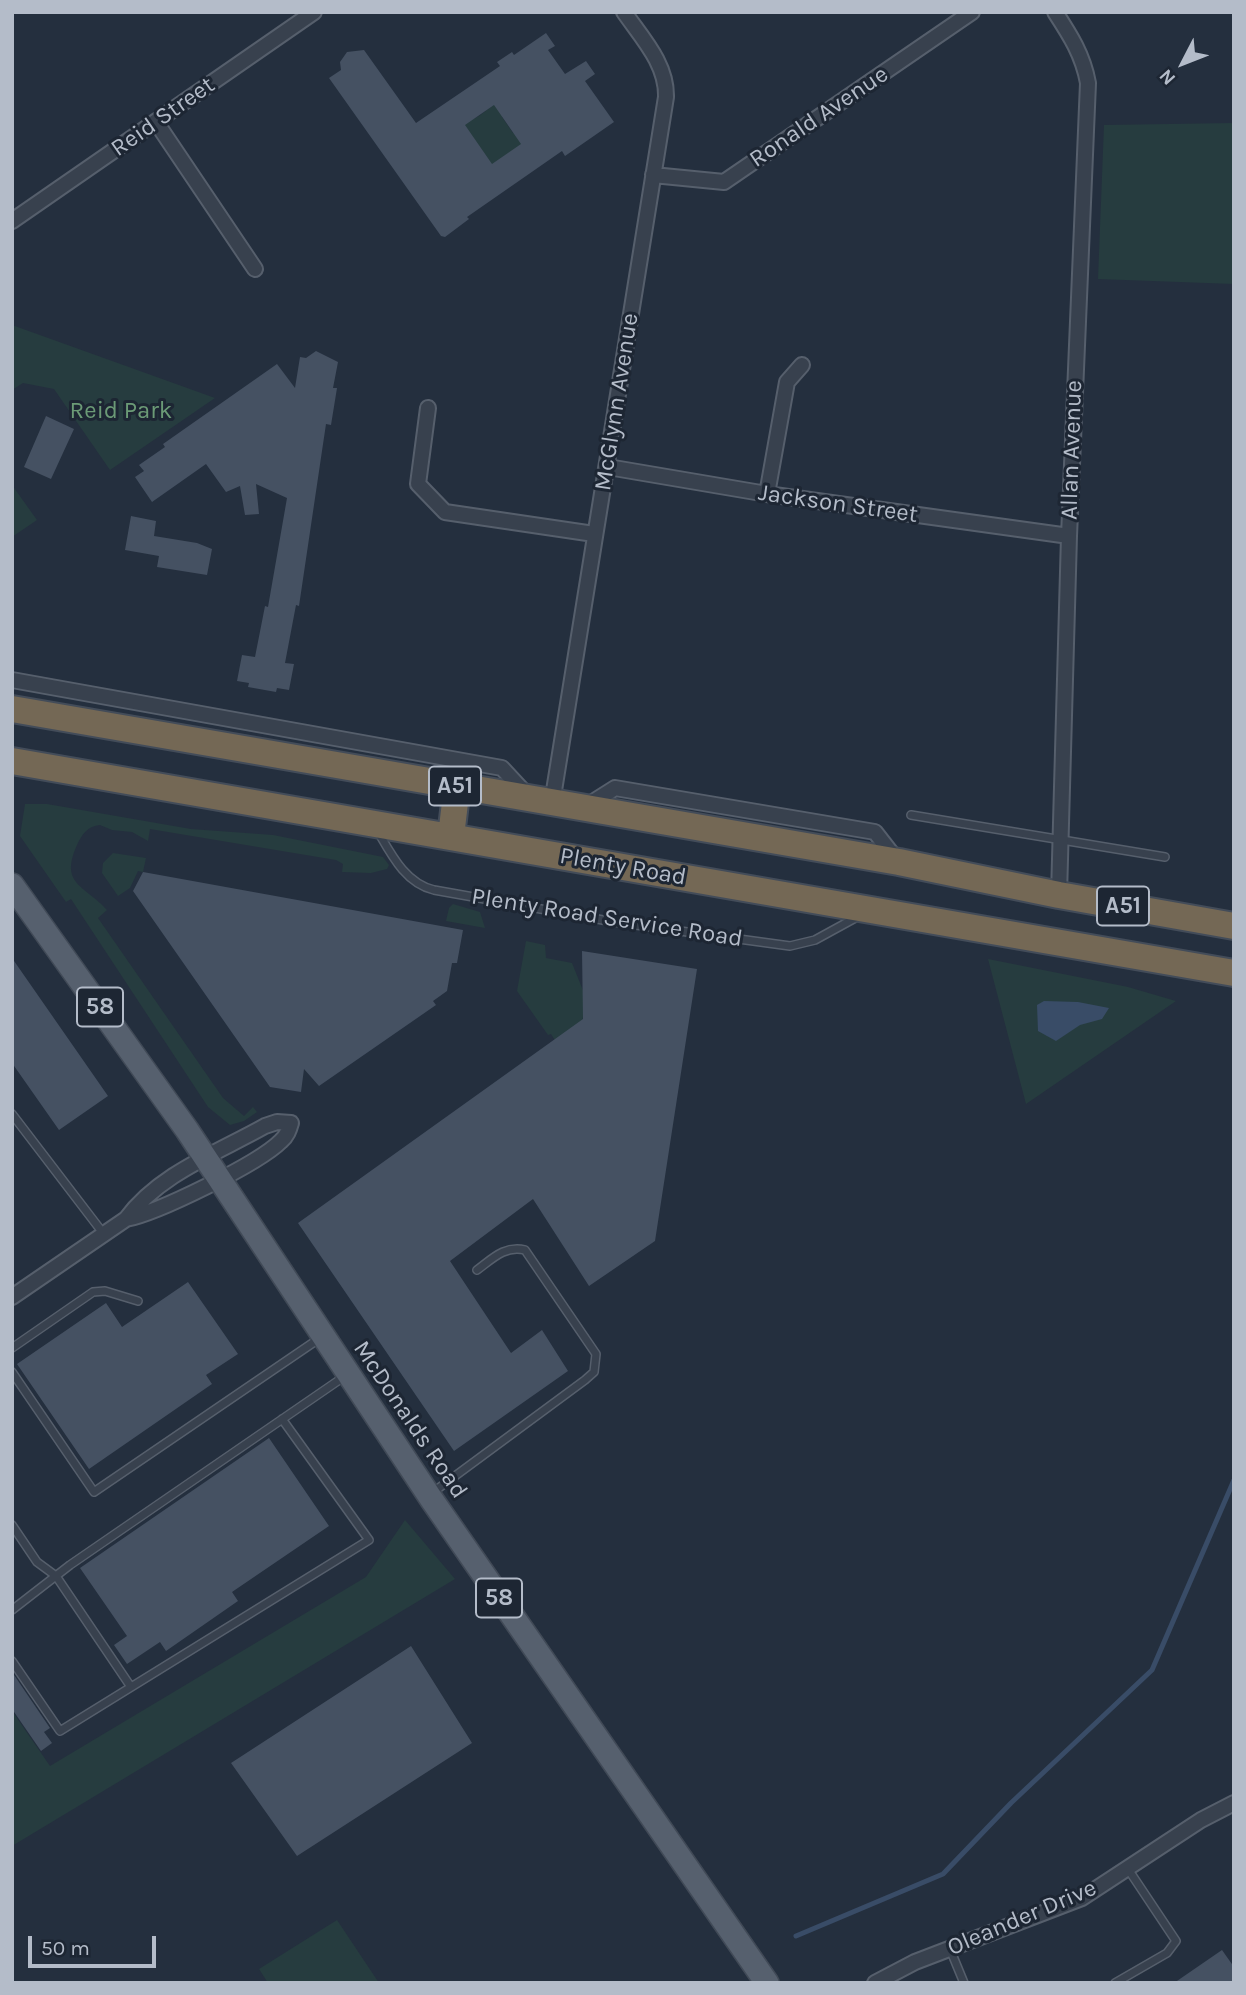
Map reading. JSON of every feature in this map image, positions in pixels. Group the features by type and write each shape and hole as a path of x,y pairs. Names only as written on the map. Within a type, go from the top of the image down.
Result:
{"highway":[{"name":"A51","path":"12,709 899,862 1059,895 1234,926"},
{"name":"Plenty Road","path":"17,766 451,836 867,911 1234,973"},
{"path":"451,836 457,786"}],"main road":[{"name":"McDonalds Road","path":"12,885 219,1178 428,1496 764,1981"}],"street":[{"name":"Reid Street","path":"12,221 314,12"},
{"name":"McGlynn Avenue","path":"542,801 608,467 666,84 659,63 624,12"},
{"name":"Ronald Avenue","path":"653,176 724,182 972,12"},
{"name":"Allan Avenue","path":"1055,12 1075,42 1085,65 1088,83 1069,536 1059,895"},
{"path":"156,122 255,270"},
{"path":"767,494 787,382 802,365"},
{"path":"428,408 418,484 445,512 594,534"},
{"name":"Jackson Street","path":"608,467 767,494 1069,536"},
{"path":"12,680 502,768 542,801"},
{"path":"239,721 281,756"},
{"path":"12,1297 126,1219 143,1215 219,1178 279,1143 291,1123 277,1122 265,1126 205,1158 145,1195 126,1219"},
{"name":"Oleander Drive","path":"875,1983 915,1962 1082,1898 1201,1820 1234,1803"},
{"name":"Oleander Drive","path":"899,1983 915,1962"}],"lane":[{"path":"911,815 1165,857"},
{"name":"Plenty Road Service Road","path":"372,823 402,869 416,883 434,890 714,937 790,946 815,940 867,911"},
{"path":"12,1114 103,1233"},
{"path":"428,1496 585,1380 596,1364 596,1354 525,1250 514,1247 503,1251 477,1270"},
{"path":"12,1348 93,1292 105,1291 138,1301"},
{"path":"12,1372 94,1492 323,1336"},
{"path":"12,1611 56,1576 348,1374"},
{"path":"12,1661 61,1731 369,1540 282,1419"},
{"path":"12,1525 37,1562 56,1576 131,1687"},
{"path":"1115,1983 1167,1953 1176,1941 1128,1869"},
{"path":"950,1949 964,1983"}],"green space":[{"path":"521,84 502,117 513,133 549,127 491,167 461,125 479,116"},
{"path":"1234,123 1234,284 1098,279 1104,125"},
{"name":"Reid Park","path":"12,325 215,398 110,470 54,389 23,383 12,390"},
{"path":"12,485 37,520 12,537"},
{"path":"25,804 47,804 191,829 273,835 383,857 389,865 387,869 371,873 342,872 343,864 336,860 150,829 148,841 132,832 112,830 100,825 86,831 79,841 71,869 77,883 107,910 98,918 223,1098 244,1116 253,1107 257,1112 244,1121 230,1125 208,1107 71,899 66,902 20,836"},
{"path":"113,853 146,858 143,872 138,871 130,888 118,896 102,873 103,863"},
{"path":"453,904 480,912 485,928 446,921 449,908"},
{"path":"526,941 545,945 546,958 572,963 586,998 582,1024 556,1042 551,1034 548,1035 517,991"},
{"path":"988,959 1128,987 1176,1001 1026,1104"},
{"path":"405,1520 455,1579 12,1846 12,1711 50,1766 366,1577"},
{"path":"337,1920 379,1983 268,1983 259,1969"}],"water":[{"path":"1044,1001 1078,1002 1109,1008 1102,1019 1080,1025 1056,1041 1038,1031 1037,1005"}],"building":[{"path":"546,33 555,46 548,50 565,74 586,61 595,74 585,81 614,122 565,156 562,151 467,217 469,219 445,237 441,236 329,78 341,70 340,62 347,52 364,50 416,123 500,66 497,62 512,52 514,55","holes":["494,105 521,144 492,164 465,125"]},
{"path":"316,351 338,362 333,388 337,388 331,425 326,424 299,606 296,605 285,663 294,664 289,690 277,688 276,692 248,687 249,683 237,681 242,655 255,657 265,606 268,607 287,498 256,484 259,514 245,515 240,486 226,492 206,464 152,502 135,477 144,471 139,465 165,447 163,444 277,364 295,388 300,357 306,358"},
{"path":"46,416 74,429 51,479 24,467"},
{"path":"131,516 156,521 154,536 197,543 212,549 207,575 157,567 159,556 125,550"},
{"path":"143,872 463,930 457,963 452,963 447,991 433,1001 436,1005 319,1086 304,1069 301,1092 270,1087 133,891"},
{"path":"582,951 697,969 655,1241 589,1286 533,1199 450,1261 511,1353 542,1330 568,1371 454,1451 298,1223 583,1019"},
{"path":"12,958 108,1096 59,1130 12,1063"},
{"path":"188,1282 238,1354 206,1375 212,1384 89,1469 17,1364 106,1303 122,1327"},
{"path":"269,1438 329,1526 232,1592 238,1601 166,1651 160,1642 127,1664 114,1645 127,1636 80,1568"},
{"path":"411,1646 472,1743 297,1856 231,1763"},
{"path":"12,1672 50,1728 44,1732 52,1743 41,1751 12,1709"},
{"path":"1222,1950 1234,1967 1234,1983 1174,1983"}],"waterway":[{"path":"796,1936 943,1874 1011,1803 1152,1670 1234,1480"}]}
